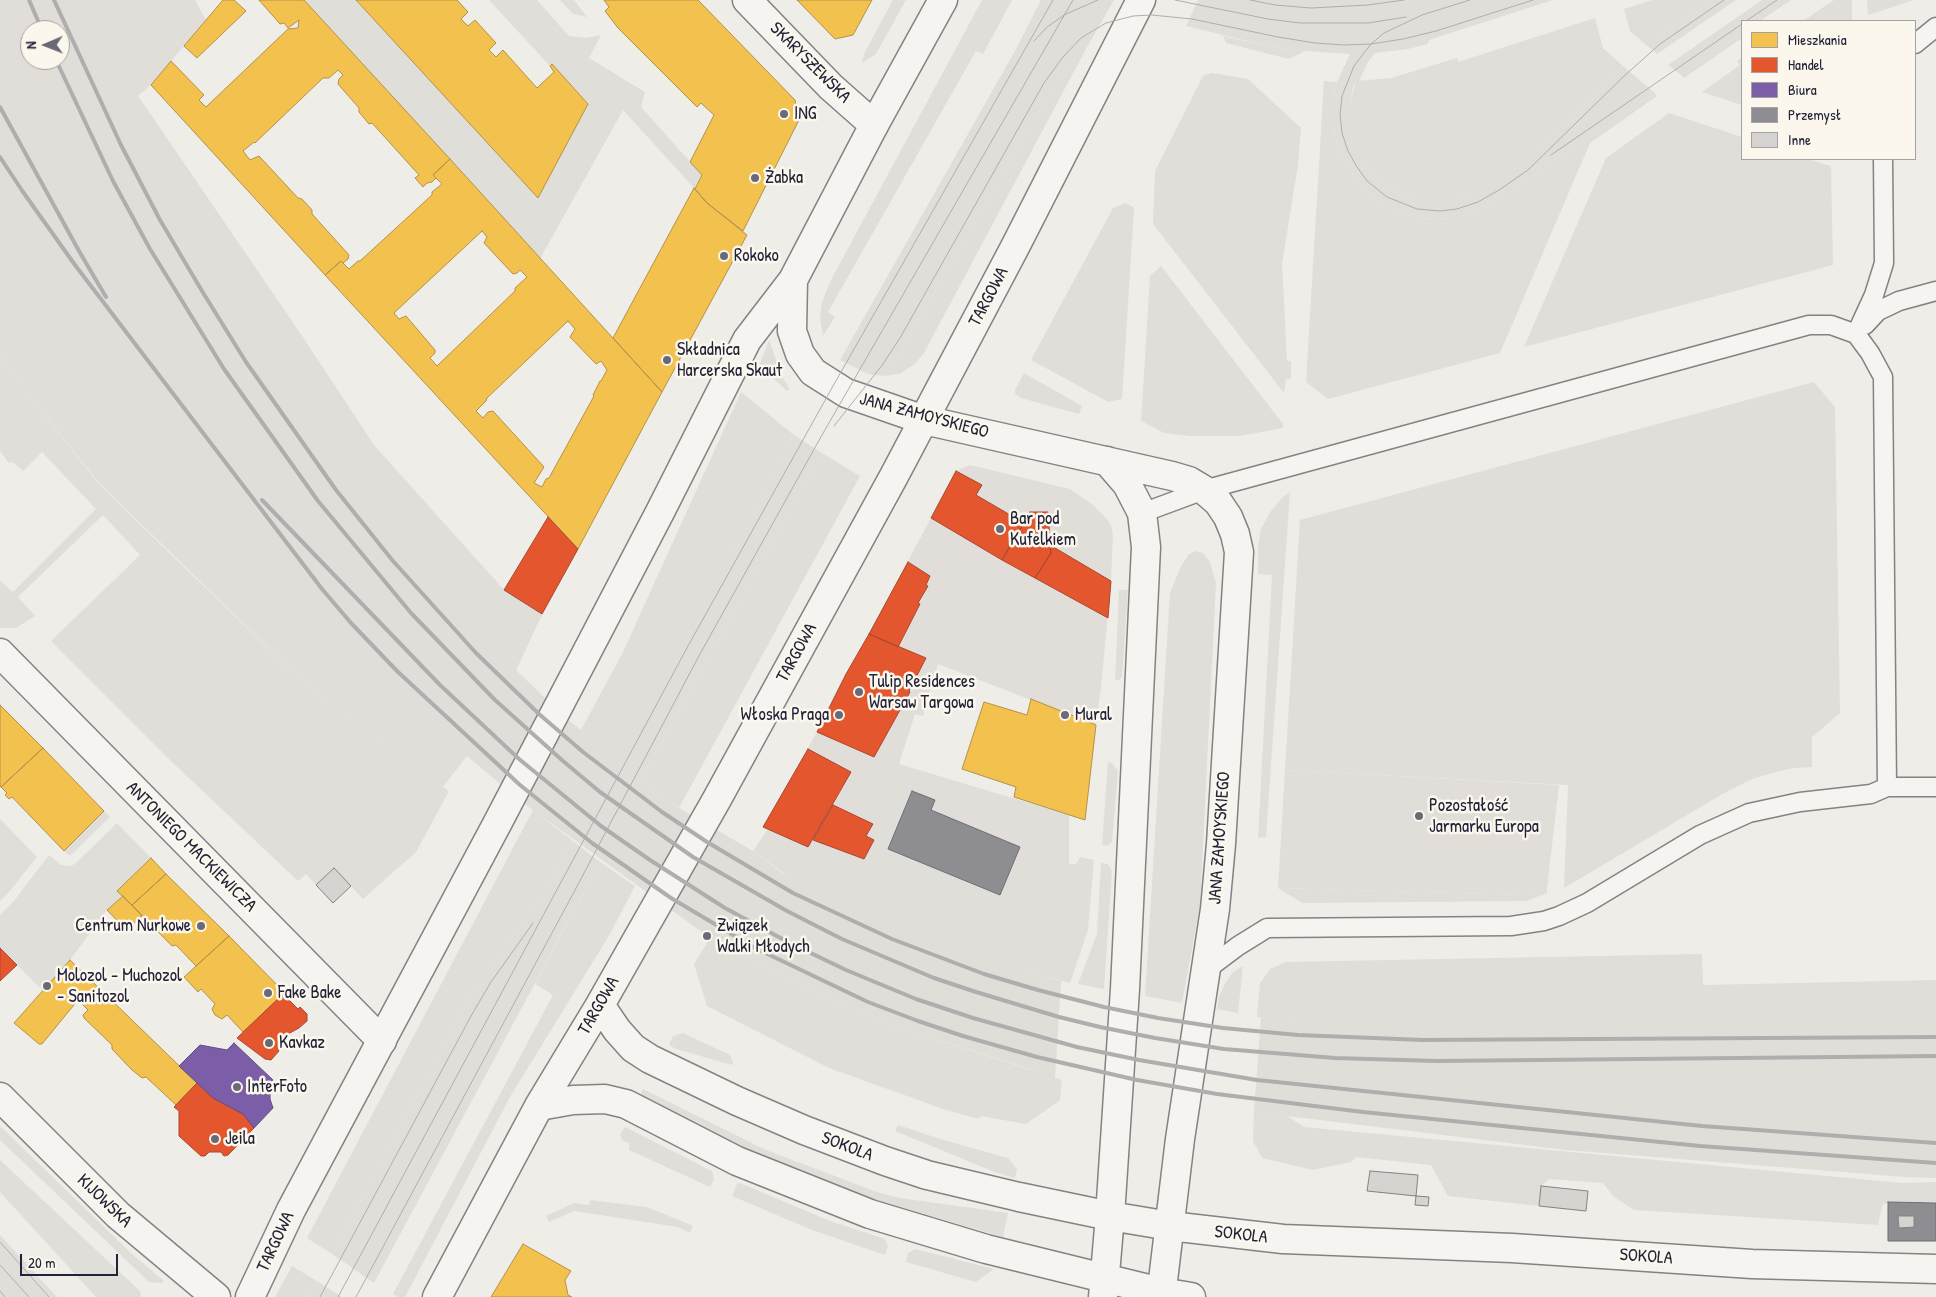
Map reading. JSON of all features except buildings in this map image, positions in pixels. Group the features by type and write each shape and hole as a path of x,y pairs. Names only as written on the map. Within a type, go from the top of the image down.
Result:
{"street":[{"name":"SKARYSZEWSKA","path":"747,0 831,87 874,125"},
{"name":"TARGOWA","path":"250,1297 291,1210 660,512 747,340 792,280 943,0"},
{"name":"TARGOWA","path":"437,1297 539,1106 600,1005 722,790 924,420 1140,0"},
{"name":"JANA ZAMOYSKIEGO","path":"792,280 792,331 800,354 813,372 856,398 924,420 1189,481 1204,490 1218,502 1228,517 1235,534 1239,552 1221,844 1215,909 1178,1153 1161,1294"},
{"path":"1104,1287 1125,989 1146,547 1142,514 1127,484 1107,461"},
{"name":"ANTONIEGO MACKIEWICZA","path":"0,653 382,1041"},
{"name":"SOKOLA","path":"600,1005 617,1030 633,1048 650,1059 737,1101 804,1130 927,1175 1110,1216 1170,1226 1283,1239 1512,1248 1714,1262 1936,1269"},
{"name":"KIJOWSKA","path":"0,1097 118,1215 216,1297"},
{"path":"539,1106 573,1100 605,1100 626,1104 737,1161 870,1214 1104,1287 1191,1297"}],"lane":[{"path":"1916,43 1936,27"},
{"path":"1856,334 1874,295 1884,263 1883,160"},
{"path":"1856,334 1878,311 1899,301 1936,291"},
{"path":"1142,514 1204,490 1810,325 1831,325 1856,334 1870,353 1883,377 1887,787"},
{"path":"1206,970 1238,946 1267,928 1511,926 1544,921 1587,903 1700,835 1750,812 1800,802 1872,794 1887,787 1936,787"}],"shaded area":[{"path":"0,0 195,0 206,20 151,85 138,96 374,445 504,590 578,549 538,623 516,670 566,718 615,758 794,435 822,453 641,780 679,808 753,851 781,872 1025,971 1061,981 1055,1079 1027,1068 886,1023 796,983 710,938 522,802 467,756 443,787 316,694 99,483 26,392 0,354"},
{"path":"80,0 115,0 124,27 129,71 138,96 302,336 373,445 504,590 521,601 538,623 516,670 471,624 389,531 333,452 262,345 254,325 233,297 185,219 176,194 157,169 114,80 109,59 98,34 87,17"},
{"path":"304,0 356,0 538,197 588,104 552,64 550,66 489,0 537,0 569,36 586,38 601,35 589,58 645,92 641,107 702,175 695,189 623,110 540,259"},
{"path":"560,0 574,0 587,17 573,14"},
{"path":"893,0 906,0 876,54 862,63 864,54"},
{"path":"982,0 1012,0 983,54 976,51 828,312 835,317 823,336 820,318 822,302 831,280"},
{"path":"1041,0 1114,0 1086,49 1074,59 1058,79 886,376 868,374 840,360 1016,49"},
{"path":"1198,0 1553,0 1429,40 1428,44 1408,49 1375,53 1368,62 1359,81 1356,81 1353,88 1350,104 1350,121 1362,158 1372,173 1387,185 1403,194 1420,200 1454,200 1471,196 1516,168 1623,66 1655,93 1488,206 1454,218 1413,217 1393,211 1380,204 1366,192 1343,160 1333,123 1333,103 1337,82 1350,54 1272,47 1186,26"},
{"path":"1652,0 1713,0 1646,45 1630,31 1624,9"},
{"path":"1713,0 1736,0 1657,54 1646,45"},
{"path":"1762,0 1791,0 1761,20 1741,20 1741,34 1681,75 1668,65"},
{"path":"1834,0 1852,0 1852,20 1804,20"},
{"path":"1867,0 1914,0 1868,15"},
{"path":"1595,18 1603,48 1623,66 1516,168 1497,182 1471,196 1454,200 1420,200 1403,194 1387,185 1372,173 1362,158 1354,141 1350,121 1350,104 1356,81 1391,78 1457,58 1458,62"},
{"path":"1741,34 1741,39 1684,78 1681,75"},
{"path":"1223,36 1272,47 1305,51 1289,59 1226,43"},
{"path":"1086,49 924,353 915,364 901,373 886,376 1058,79 1074,59"},
{"path":"1741,58 1741,105 1702,92 1740,65 1737,61"},
{"path":"1212,73 1248,79 1301,128 1298,165 1282,264 1287,361 1291,361 1291,379 1286,379 1284,393 1153,224 1155,171 1203,76"},
{"path":"1324,81 1337,82 1333,103 1333,123 1337,142 1343,160 1366,192 1380,204 1393,211 1413,217 1434,219 1454,218 1488,206 1655,93 1657,96 1590,143 1500,353 1328,399 1306,382"},
{"path":"1669,113 1741,137 1741,160 1811,160 1831,166 1833,265 1524,347 1606,158"},
{"path":"1126,203 1134,208 1122,399 1108,402 1031,360 1113,208"},
{"path":"1161,266 1283,424 1283,428 1240,436 1190,436 1164,433 1141,421 1150,276"},
{"path":"769,340 782,377 790,390 786,390 759,366"},
{"path":"0,354 26,392 98,483 159,543 316,694 449,791 416,852 363,899 334,868 316,885 306,874 298,881 171,761 51,641 140,555 103,515 18,597 35,616 16,628 0,628 0,581 13,592 96,509 42,452 23,471 13,462 9,463 0,451"},
{"path":"1024,373 1082,406 1079,414 1021,398 1015,394 1015,390"},
{"path":"1814,382 1835,407 1840,713 1812,737 1812,767 1794,768 1752,779 1726,792 1564,888 1568,785 1285,770 1300,520"},
{"path":"741,392 794,435 615,759 581,730 623,652"},
{"path":"822,453 860,476 679,808 641,780"},
{"path":"970,465 1070,489 1093,505 1107,519 1112,528 1111,581 1096,725 938,664 923,716 915,714 899,764 1069,815 1069,933 808,847 763,827 817,732 956,471"},
{"path":"1290,492 1266,837 1258,838 1272,575 1258,574 1258,546 1261,529 1271,511"},
{"path":"1196,551 1203,553 1210,562 1216,583 1200,905 1182,1003 1145,996 1170,593 1180,568 1189,554"},
{"path":"1119,590 1128,590 1122,677 1118,681 1115,679"},
{"path":"1108,762 1112,763 1118,771 1112,842 1107,846 1102,845"},
{"path":"910,768 1069,815 1068,838 1036,830 940,789 938,793 930,789 928,793 915,787 888,849 1013,884 1028,852 1068,864 1076,864 1080,857 1094,860 1088,930 1070,983 1025,971 960,949 880,918 812,888 781,871 753,851 768,829 808,847 813,840 864,859"},
{"name":"Pozostałość Jarmarku Europa","path":"1285,770 1559,785 1547,889 1527,895 1278,888"},
{"path":"533,810 573,841 542,896 475,988 332,1254 307,1238"},
{"path":"104,811 110,817 70,856 64,851"},
{"path":"0,819 37,857 0,901"},
{"path":"117,823 151,858 117,891 123,896 107,910 70,960 43,991 0,948 0,915 13,902 49,855 61,865 70,866 75,864"},
{"path":"573,841 600,862 374,1283 332,1254 475,988 542,896"},
{"path":"600,862 635,886 610,934 510,1097 405,1297 398,1297 393,1294 553,995 535,984"},
{"path":"1101,863 1108,864 1112,871 1104,989 1078,984 1097,934"},
{"path":"1278,888 1527,895 1547,889 1547,893 1526,901 1302,903"},
{"path":"710,938 796,983 886,1023 1062,1080 1060,1100 1026,1124 981,1116 978,1119 943,1109 829,1068 707,1006 694,964"},
{"path":"1702,954 1703,985 1936,980 1936,1018 1353,1022 1321,1016 1297,1021 1257,1017 1260,983 1270,969 1286,962"},
{"path":"1243,966 1238,1013 1217,1009 1219,996 1226,982 1233,972"},
{"path":"1936,988 1936,1178 1566,1150 1254,1112 1261,1017 1297,1021 1296,991"},
{"path":"683,1033 730,1055 733,1062 732,1065 676,1049 669,1045 673,1036"},
{"path":"1936,1069 1936,1127 1826,1121 1416,1086 1416,1077 1758,1074"},
{"path":"643,1089 766,1150 877,1192 900,1198 1008,1213 1003,1237 880,1201 770,1160 640,1096"},
{"path":"1254,1112 1287,1116 1304,1127 1902,1183 1936,1182 1936,1202 1888,1202 1882,1206 1878,1225 1634,1210 1614,1197 1603,1183 1549,1179 1541,1186 1539,1206 1448,1196 1431,1165 1356,1157 1351,1162 1313,1170 1262,1158 1253,1141"},
{"path":"898,1125 1008,1158 1017,1169 1015,1178 992,1171 895,1131"},
{"path":"0,1126 132,1254 164,1281 162,1283 149,1282 0,1140"},
{"path":"625,1127 712,1171 714,1179 710,1187 629,1150 629,1143 622,1140 620,1134"},
{"path":"0,1160 140,1291 141,1297 96,1297 0,1192"},
{"path":"740,1183 830,1221 885,1239 888,1246 885,1255 812,1230 732,1196 737,1184"},
{"path":"590,1200 647,1207 693,1226 690,1233 678,1227 574,1211 549,1222 546,1216 574,1203 589,1205"},
{"path":"0,1235 57,1297 0,1297"},
{"path":"915,1249 994,1269 976,1282 906,1262 908,1253"},
{"path":"292,1266 317,1281 308,1297 275,1297"},
{"path":"317,1281 342,1297 308,1297"}],"tram line":[{"path":"338,1297 688,646 833,386 1053,0"},
{"path":"356,1297 700,654 822,435 1073,0"},
{"path":"1034,41 1046,28 1064,15 1098,0"},
{"path":"1175,0 1268,19 1300,23 1368,23 1406,17"},
{"path":"1250,0 1275,5 1311,8 1368,5 1404,0"},
{"path":"1470,0 1422,15 1384,33 1371,44 1354,66 1342,96 1340,115 1342,133 1348,151 1357,167 1367,181 1387,197 1417,209 1440,211 1457,209 1478,202 1499,190 1528,170 1623,77 1660,44 1724,0"},
{"path":"834,426 883,364 900,338 1044,83 1063,57 1081,38 1106,23 1133,16 1152,15 1192,19 1315,43 1371,44 1436,31 1533,0"},
{"path":"1747,20 1777,0"},
{"path":"1551,155 1741,25"},
{"path":"320,1297 471,1016 491,982 533,923"},
{"path":"0,1242 49,1297"},
{"path":"0,1265 29,1297"},
{"path":"0,1291 5,1297"}],"railway":[{"path":"29,0 38,20"},
{"path":"54,0 121,145 160,220 202,291 246,362 336,490 393,561 476,653 539,714 583,752 662,812 707,842 793,893 892,939 984,974 1104,1007 1223,1028 1298,1035 1423,1040 1936,1037"},
{"path":"61,70 113,181 150,249 224,369 318,501 411,613 495,700 600,792 693,857 787,911 842,939 934,978 976,992 1059,1017 1100,1027 1224,1049 1335,1058 1437,1061 1936,1056"},
{"path":"0,107 106,297"},
{"path":"0,157 75,265 322,589 351,623 397,671 520,785 592,843 671,898 755,948 868,1002 918,1021 1037,1057 1137,1080 1217,1094 1363,1112 1700,1146 1936,1163"},
{"path":"262,500 440,685 519,759 601,826 725,908 788,942 846,970 916,999 973,1018 1077,1047 1139,1060 1257,1080 1702,1126 1936,1143"}],"place":[{"name":"ING","path":"784,114"},
{"name":"Żabka","path":"755,178"},
{"name":"Rokoko","path":"724,256"},
{"name":"Składnica Harcerska Skaut","path":"667,360"},
{"name":"Bar pod Kufelkiem","path":"1000,529"},
{"name":"Tulip Residences Warsaw Targowa","path":"859,692"},
{"name":"Włoska Praga","path":"839,715"},
{"name":"Mural","path":"1065,715"},
{"name":"Pozostałość Jarmarku Europa","path":"1419,816"},
{"name":"Centrum Nurkowe","path":"201,926"},
{"name":"Związek Walki Młodych","path":"707,936"},
{"name":"Molozol - Muchozol - Sanitozol","path":"47,986"},
{"name":"Fake Bake","path":"268,993"},
{"name":"Kavkaz","path":"269,1043"},
{"name":"InterFoto","path":"237,1087"},
{"name":"Jeila","path":"215,1139"}]}
